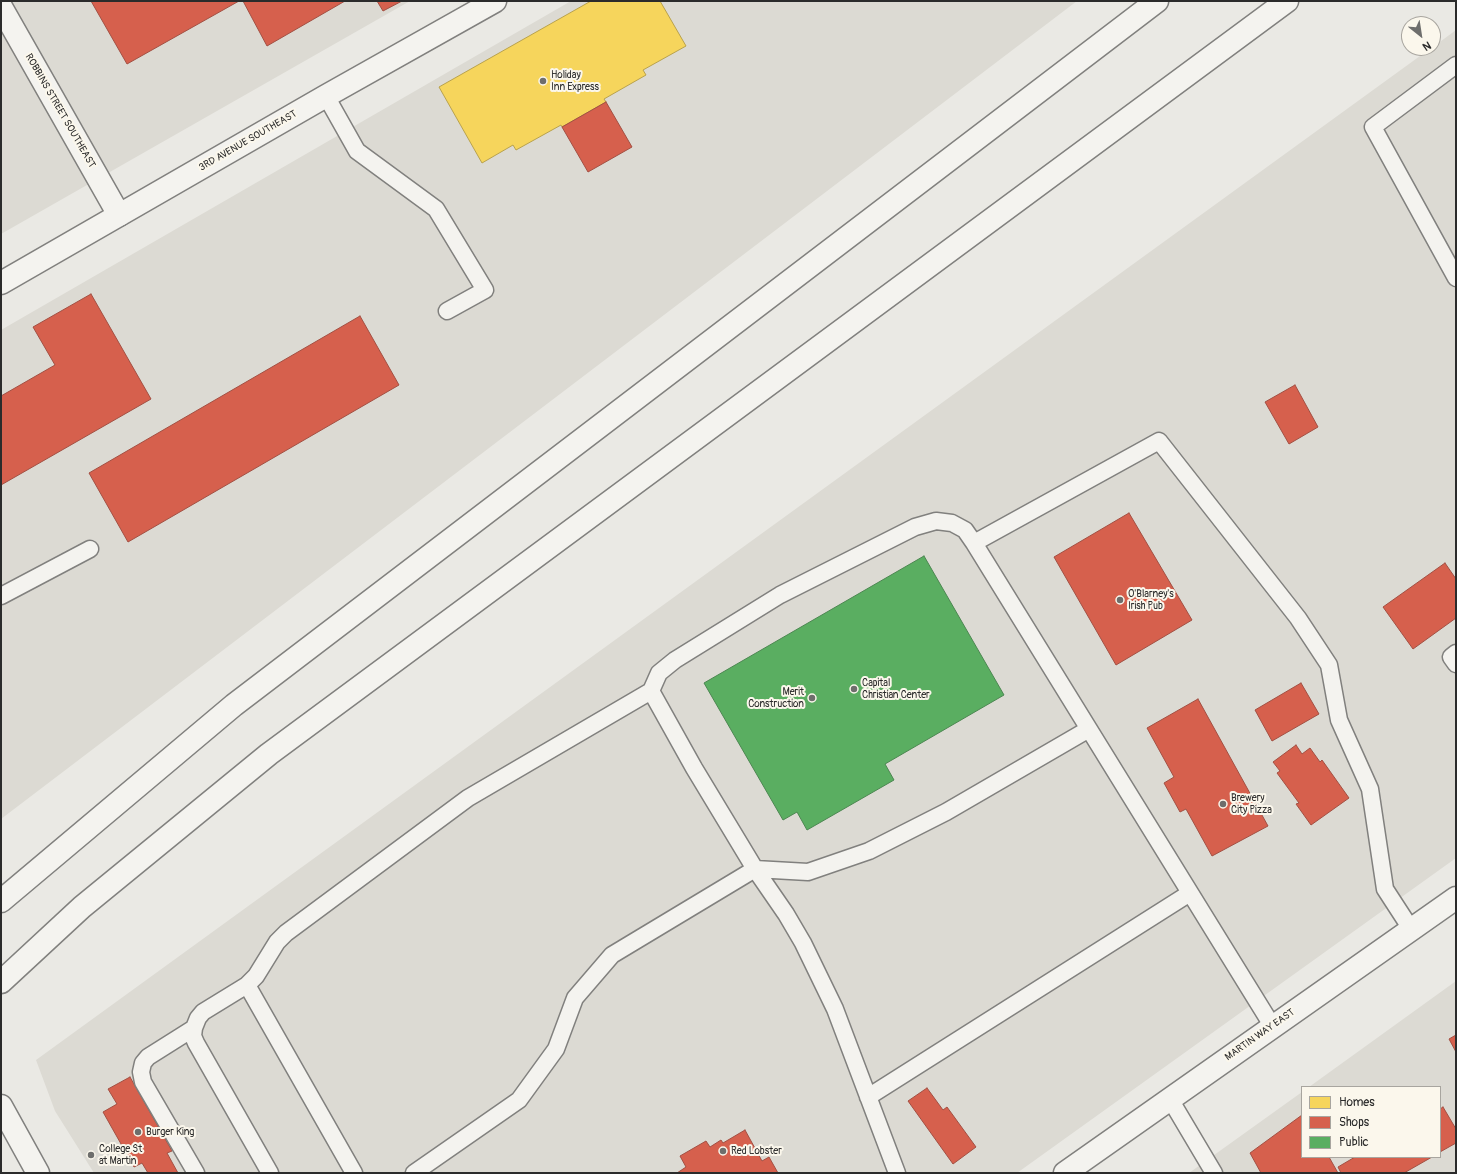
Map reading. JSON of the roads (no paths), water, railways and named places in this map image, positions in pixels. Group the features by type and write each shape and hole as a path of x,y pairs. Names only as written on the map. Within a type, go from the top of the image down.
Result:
{"main road":[{"name":"3RD AVENUE SOUTHEAST","path":"1,283 119,214 495,1"},
{"path":"1,901 234,705 1157,1"},
{"path":"1,982 82,907 269,754 1287,1"},
{"name":"ROBBINS STREET SOUTHEAST","path":"1,7 119,214"},
{"name":"MARTIN WAY EAST","path":"1065,1173 1456,898"},
{"path":"1,1106 38,1173"}],"lane":[{"path":"1456,65 1373,127 1456,278"},
{"path":"326,96 357,151 436,209 485,290 447,311"},
{"path":"974,543 1159,441 1298,618 1330,665 1339,720 1370,789 1384,889 1411,929"},
{"path":"270,1173 193,1036 198,1018 203,1012 247,985 256,976 277,942 286,933 468,798 651,691 658,673 675,660 780,595 915,527 936,521 952,523 965,530 974,543 1272,1027"},
{"path":"1,596 90,548"},
{"path":"1456,653 1451,657 1456,664"},
{"path":"651,691 694,768 755,869 803,943 835,1009 897,1173"},
{"path":"414,1173 520,1100 556,1049 576,998 612,955 755,869 808,872 869,851 946,812 1088,729"},
{"path":"868,1097 1190,893"},
{"path":"247,985 354,1173"},
{"path":"194,1028 148,1057 143,1063 141,1072 143,1082 196,1173"},
{"path":"1170,1099 1214,1173"}],"place":[{"name":"Holiday Inn Express","path":"543,81"},
{"name":"O'Blarney's Irish Pub","path":"1120,600"},
{"name":"Capital Christian Center","path":"854,689"},
{"name":"Merit Construction","path":"812,698"},
{"name":"Brewery City Pizza","path":"1223,804"},
{"name":"Burger King","path":"138,1132"},
{"name":"Red Lobster","path":"723,1151"},
{"name":"College St at Martin","path":"91,1155"}]}
